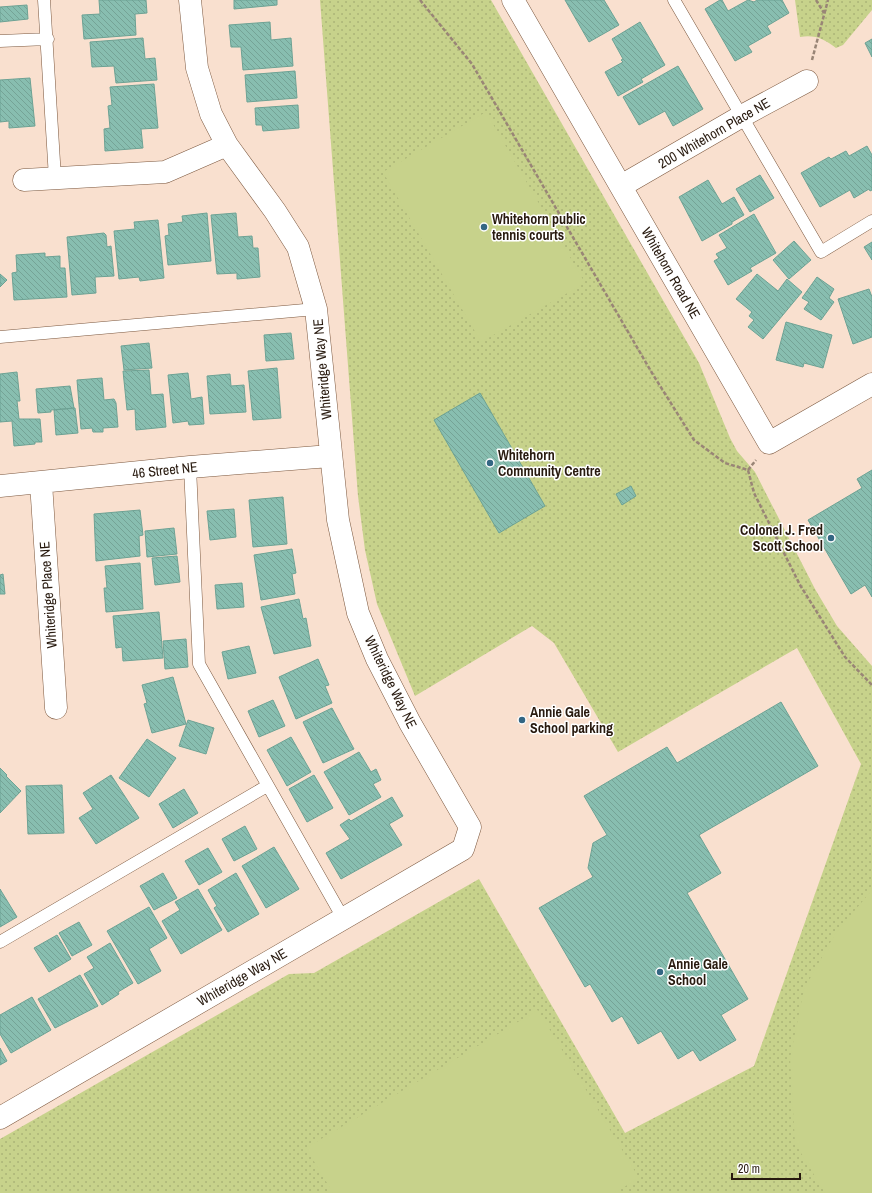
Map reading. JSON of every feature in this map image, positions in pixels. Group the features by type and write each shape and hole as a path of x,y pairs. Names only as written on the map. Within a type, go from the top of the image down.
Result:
{"street":[{"name":"Whiteridge Way NE","path":"0,1118 463,849 470,827 410,723 377,659 358,613 338,520 330,456 316,309 298,247 275,211 227,145 211,114 197,68 190,0"},
{"name":"Whitehorn Road NE","path":"513,0 770,443 872,384"},
{"name":"200 Whitehorn Place NE","path":"621,186 742,116 807,81"},
{"path":"24,180 165,172 227,145"},
{"name":"46 Street NE","path":"0,486 190,467 330,456"},
{"name":"Whiteridge Place NE","path":"41,483 56,708"}],"lane":[{"path":"44,0 48,39 55,178"},
{"path":"674,0 821,252 872,221"},
{"path":"0,41 48,39"},
{"path":"0,337 316,309"},
{"path":"190,467 199,664 343,918"},
{"path":"0,942 267,786"}],"path":[{"path":"420,0 472,64 652,373 694,440 725,462 748,470 754,493 800,586 845,656 872,684"},
{"path":"816,0 824,13"},
{"path":"807,81 828,0"}],"green space":[{"path":"320,0 491,0 699,363 730,438 737,451 755,472 815,589 837,626 872,666 872,1193 0,1193 0,1139 289,974 314,973 479,879 625,1133 754,1066 861,764 797,648 618,752 554,643 532,626 415,696 377,604 365,550 358,496"},
{"path":"795,0 872,0 872,10 843,45 836,48 819,38 810,36 800,37"},
{"name":"Whitehorn public tennis courts","path":"486,112 585,283 481,342 383,172"},
{"path":"872,890 872,1193 825,1193 795,1143 790,1058 804,989 835,934"},
{"path":"538,1010 639,1178 614,1193 333,1193 306,1148"}],"building":[{"path":"99,0 146,0 147,13 135,14 136,35 84,39 82,15 100,14"},
{"path":"234,0 277,0 277,5 234,9"},
{"path":"565,0 604,0 619,25 589,42"},
{"path":"722,0 728,11 748,0 754,2 757,0 782,0 789,13 767,26 771,33 748,46 752,52 735,61 705,9"},
{"path":"27,5 28,19 0,22 0,7"},
{"path":"270,22 271,40 291,38 293,66 243,70 241,47 231,47 229,25"},
{"path":"640,22 665,65 641,79 643,82 618,96 605,72 623,62 621,60 623,59 612,39"},
{"path":"143,38 145,59 155,58 157,80 116,83 114,66 92,67 90,42"},
{"path":"872,39 872,57 865,43"},
{"path":"678,66 703,109 673,126 665,111 639,125 623,97"},
{"path":"295,71 297,98 247,102 245,75"},
{"path":"30,78 35,126 9,128 9,121 0,122 0,80"},
{"path":"154,84 158,128 141,129 143,148 105,151 104,129 110,128 108,106 112,105 110,87"},
{"path":"298,105 299,128 263,131 262,125 256,125 255,108"},
{"path":"867,146 872,155 872,190 870,191 869,189 854,198 850,190 820,207 801,173 829,157 831,159 846,151 849,156"},
{"path":"760,175 774,198 750,212 736,189"},
{"path":"708,180 722,204 734,197 744,215 732,222 732,224 702,241 679,197"},
{"path":"207,213 211,261 168,265 165,236 169,235 168,224 183,222 182,216"},
{"path":"236,213 238,237 252,236 253,248 258,248 260,277 237,279 237,273 217,274 211,215"},
{"path":"754,214 776,253 750,268 752,271 728,285 714,261 719,258 716,254 727,248 719,235"},
{"path":"158,220 164,278 140,281 139,277 119,279 114,231 135,229 134,222"},
{"path":"104,233 106,235 107,247 111,246 114,276 95,277 96,293 72,295 67,237"},
{"path":"794,241 811,260 789,279 773,260"},
{"path":"872,242 872,260 864,247"},
{"path":"45,253 45,257 60,256 60,268 65,268 67,297 14,300 12,273 17,272 16,255"},
{"path":"0,274 7,280 0,287"},
{"path":"757,274 778,291 787,279 802,292 763,339 748,327 754,320 749,316 752,312 736,299"},
{"path":"817,277 834,289 829,298 834,302 821,320 804,309 809,302 802,298"},
{"path":"869,289 872,297 872,337 853,344 838,299"},
{"path":"786,322 832,335 823,368 804,363 803,367 776,360"},
{"path":"291,333 294,359 266,361 264,335"},
{"path":"149,343 152,368 124,370 121,346"},
{"path":"277,368 281,418 253,420 248,371"},
{"path":"149,370 151,395 163,394 166,427 136,430 135,409 127,410 123,371"},
{"path":"17,372 20,401 17,401 19,419 40,419 42,442 14,446 12,421 0,422 0,374"},
{"path":"188,373 191,399 202,397 204,424 189,425 188,421 173,423 168,375"},
{"path":"230,374 231,386 244,385 246,412 210,414 207,376"},
{"path":"102,378 104,400 114,399 116,403 118,427 103,428 103,432 93,432 92,428 81,429 77,380"},
{"path":"70,386 74,408 38,413 36,389"},
{"name":"Whitehorn Community Centre","path":"480,393 545,506 499,533 434,420"},
{"path":"75,408 78,433 56,435 54,410"},
{"path":"872,470 872,597 865,585 851,594 808,520 862,488 857,479"},
{"path":"631,486 636,496 622,505 616,494"},
{"path":"283,497 287,544 253,547 249,500"},
{"path":"234,509 236,537 210,540 207,511"},
{"path":"140,510 143,535 139,536 140,556 96,561 94,514"},
{"path":"174,528 177,554 147,557 145,531"},
{"path":"292,549 296,573 292,574 295,594 261,600 254,555"},
{"path":"177,556 180,582 155,585 152,558"},
{"path":"140,563 143,609 106,612 104,588 107,588 105,566"},
{"path":"3,574 5,594 0,594 0,575"},
{"path":"242,583 244,607 217,609 215,585"},
{"path":"299,599 303,619 306,618 311,646 274,654 261,607"},
{"path":"159,612 163,658 123,661 122,647 116,648 113,616"},
{"path":"186,639 188,667 165,669 163,641"},
{"path":"249,646 256,673 228,679 222,652"},
{"path":"318,659 329,685 325,686 332,703 296,719 279,677"},
{"path":"173,677 186,724 152,733 144,704 147,703 142,685"},
{"path":"273,700 285,726 259,737 248,711"},
{"path":"781,702 818,766 699,835 721,873 687,893 748,999 721,1015 736,1040 700,1061 693,1050 678,1059 661,1031 638,1044 622,1016 612,1022 590,984 585,987 539,908 593,877 588,868 593,843 607,835 584,796 667,747 677,763"},
{"path":"332,708 354,749 323,763 303,722"},
{"path":"188,720 214,728 206,754 179,746"},
{"path":"291,737 311,772 287,786 267,750"},
{"path":"147,739 176,758 149,797 119,778"},
{"path":"359,752 371,772 376,769 381,780 373,784 381,797 349,815 324,772"},
{"path":"0,768 21,791 0,813"},
{"path":"111,775 139,818 96,844 79,818 93,809 83,793"},
{"path":"314,775 333,808 307,822 289,789"},
{"path":"62,785 64,833 28,834 26,786"},
{"path":"184,789 198,813 173,828 159,804"},
{"path":"392,797 403,816 389,824 402,845 341,879 326,853 350,839 340,825 349,819 351,821"},
{"path":"245,826 257,849 234,861 222,839"},
{"path":"274,847 299,889 266,908 242,866"},
{"path":"208,848 222,872 199,885 185,861"},
{"path":"163,873 177,898 154,910 140,886"},
{"path":"236,873 259,914 228,932 214,908 217,906 208,890"},
{"path":"0,889 17,917 0,927"},
{"path":"198,889 222,930 181,954 162,921 180,910 175,902"},
{"path":"149,907 167,938 149,949 161,971 138,984 107,931"},
{"path":"79,922 92,945 72,956 59,933"},
{"path":"57,935 71,959 49,972 34,948"},
{"path":"110,943 133,983 118,992 119,994 102,1005 84,974 94,968 87,957"},
{"path":"80,975 98,1006 55,1028 38,999"},
{"path":"32,997 51,1030 11,1053 0,1034 0,1015"},
{"path":"0,1048 7,1061 0,1065"}],"place":[{"name":"Whitehorn public tennis courts","path":"484,227"},
{"name":"Whitehorn Community Centre","path":"490,463"},
{"name":"Colonel J. Fred Scott School","path":"831,538"},
{"name":"Annie Gale School parking","path":"522,720"},
{"name":"Annie Gale School","path":"660,972"}]}
